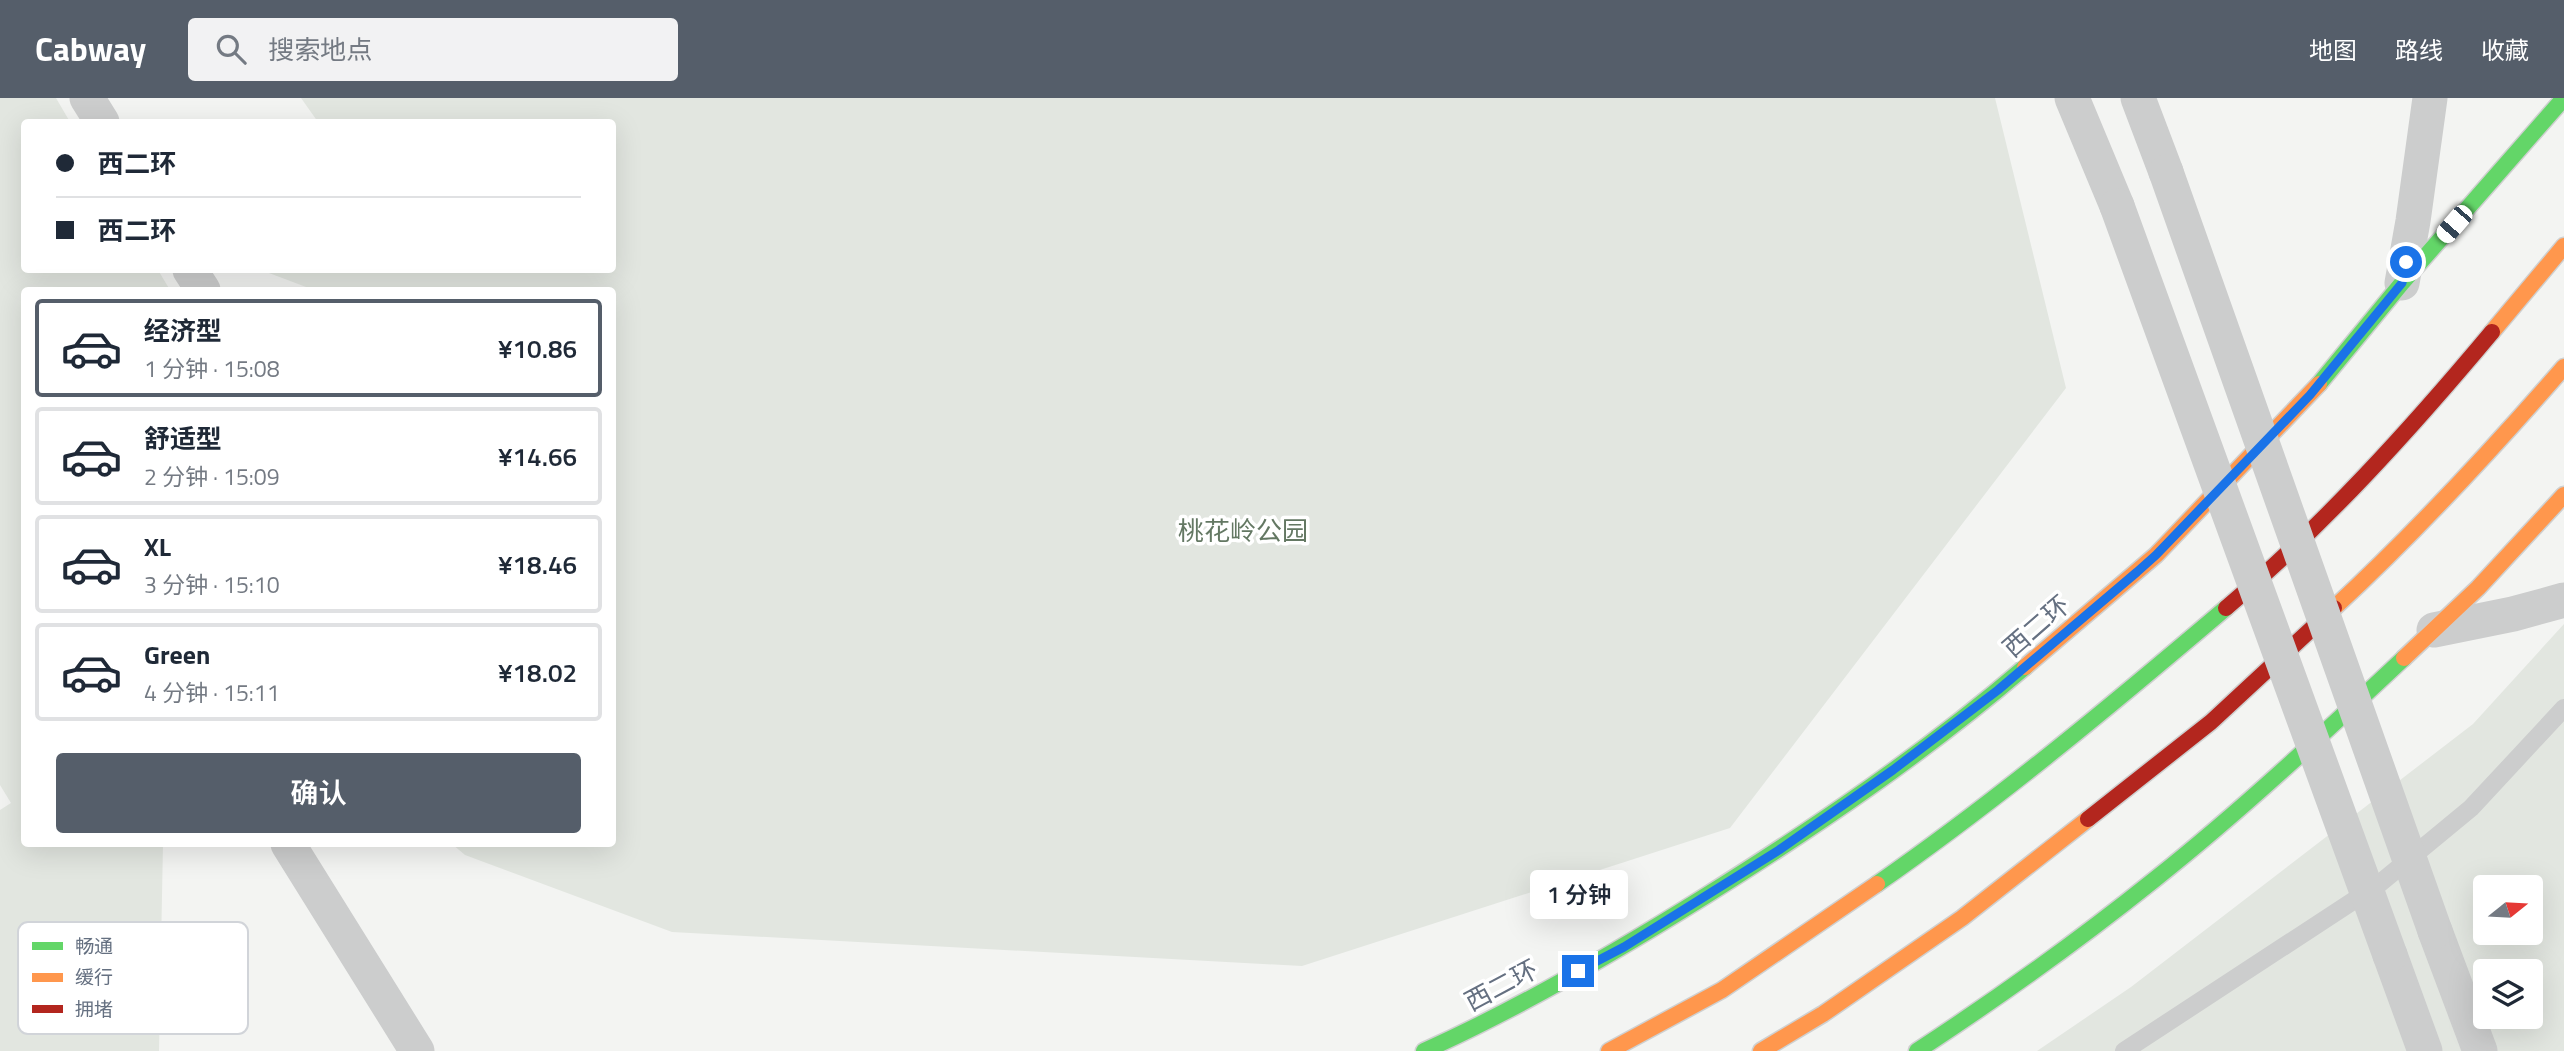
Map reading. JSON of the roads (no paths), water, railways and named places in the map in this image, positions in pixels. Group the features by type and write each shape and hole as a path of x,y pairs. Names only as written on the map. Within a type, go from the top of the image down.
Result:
{"main road":[{"name":"西二环","path":"1424,1051 1464,1033 1624,947 1768,857 1893,770 1998,690 2156,555 2310,395 2402,283 2564,98"},
{"path":"1609,1051 1722,990 1950,833 2093,721 2233,602 2337,505 2416,422 2564,246"},
{"path":"1761,1051 1823,1014 1962,918 2211,722 2400,547 2500,441 2564,366"},
{"path":"1917,1051 1992,1002 2154,880 2320,737 2434,630 2478,588 2564,495"}],"street":[{"path":"87,98 100,119"},
{"path":"2072,98 2117,206 2425,1051"},
{"path":"2138,98 2480,1051"},
{"path":"2402,283 2430,98"},
{"path":"2434,630 2513,614 2564,600"},
{"path":"290,847 417,1051"}],"lane":[{"path":"2124,1051 2379,884 2471,808 2564,708"}],"park label":[{"name":"桃花岭公园","path":"1243,530"}]}
